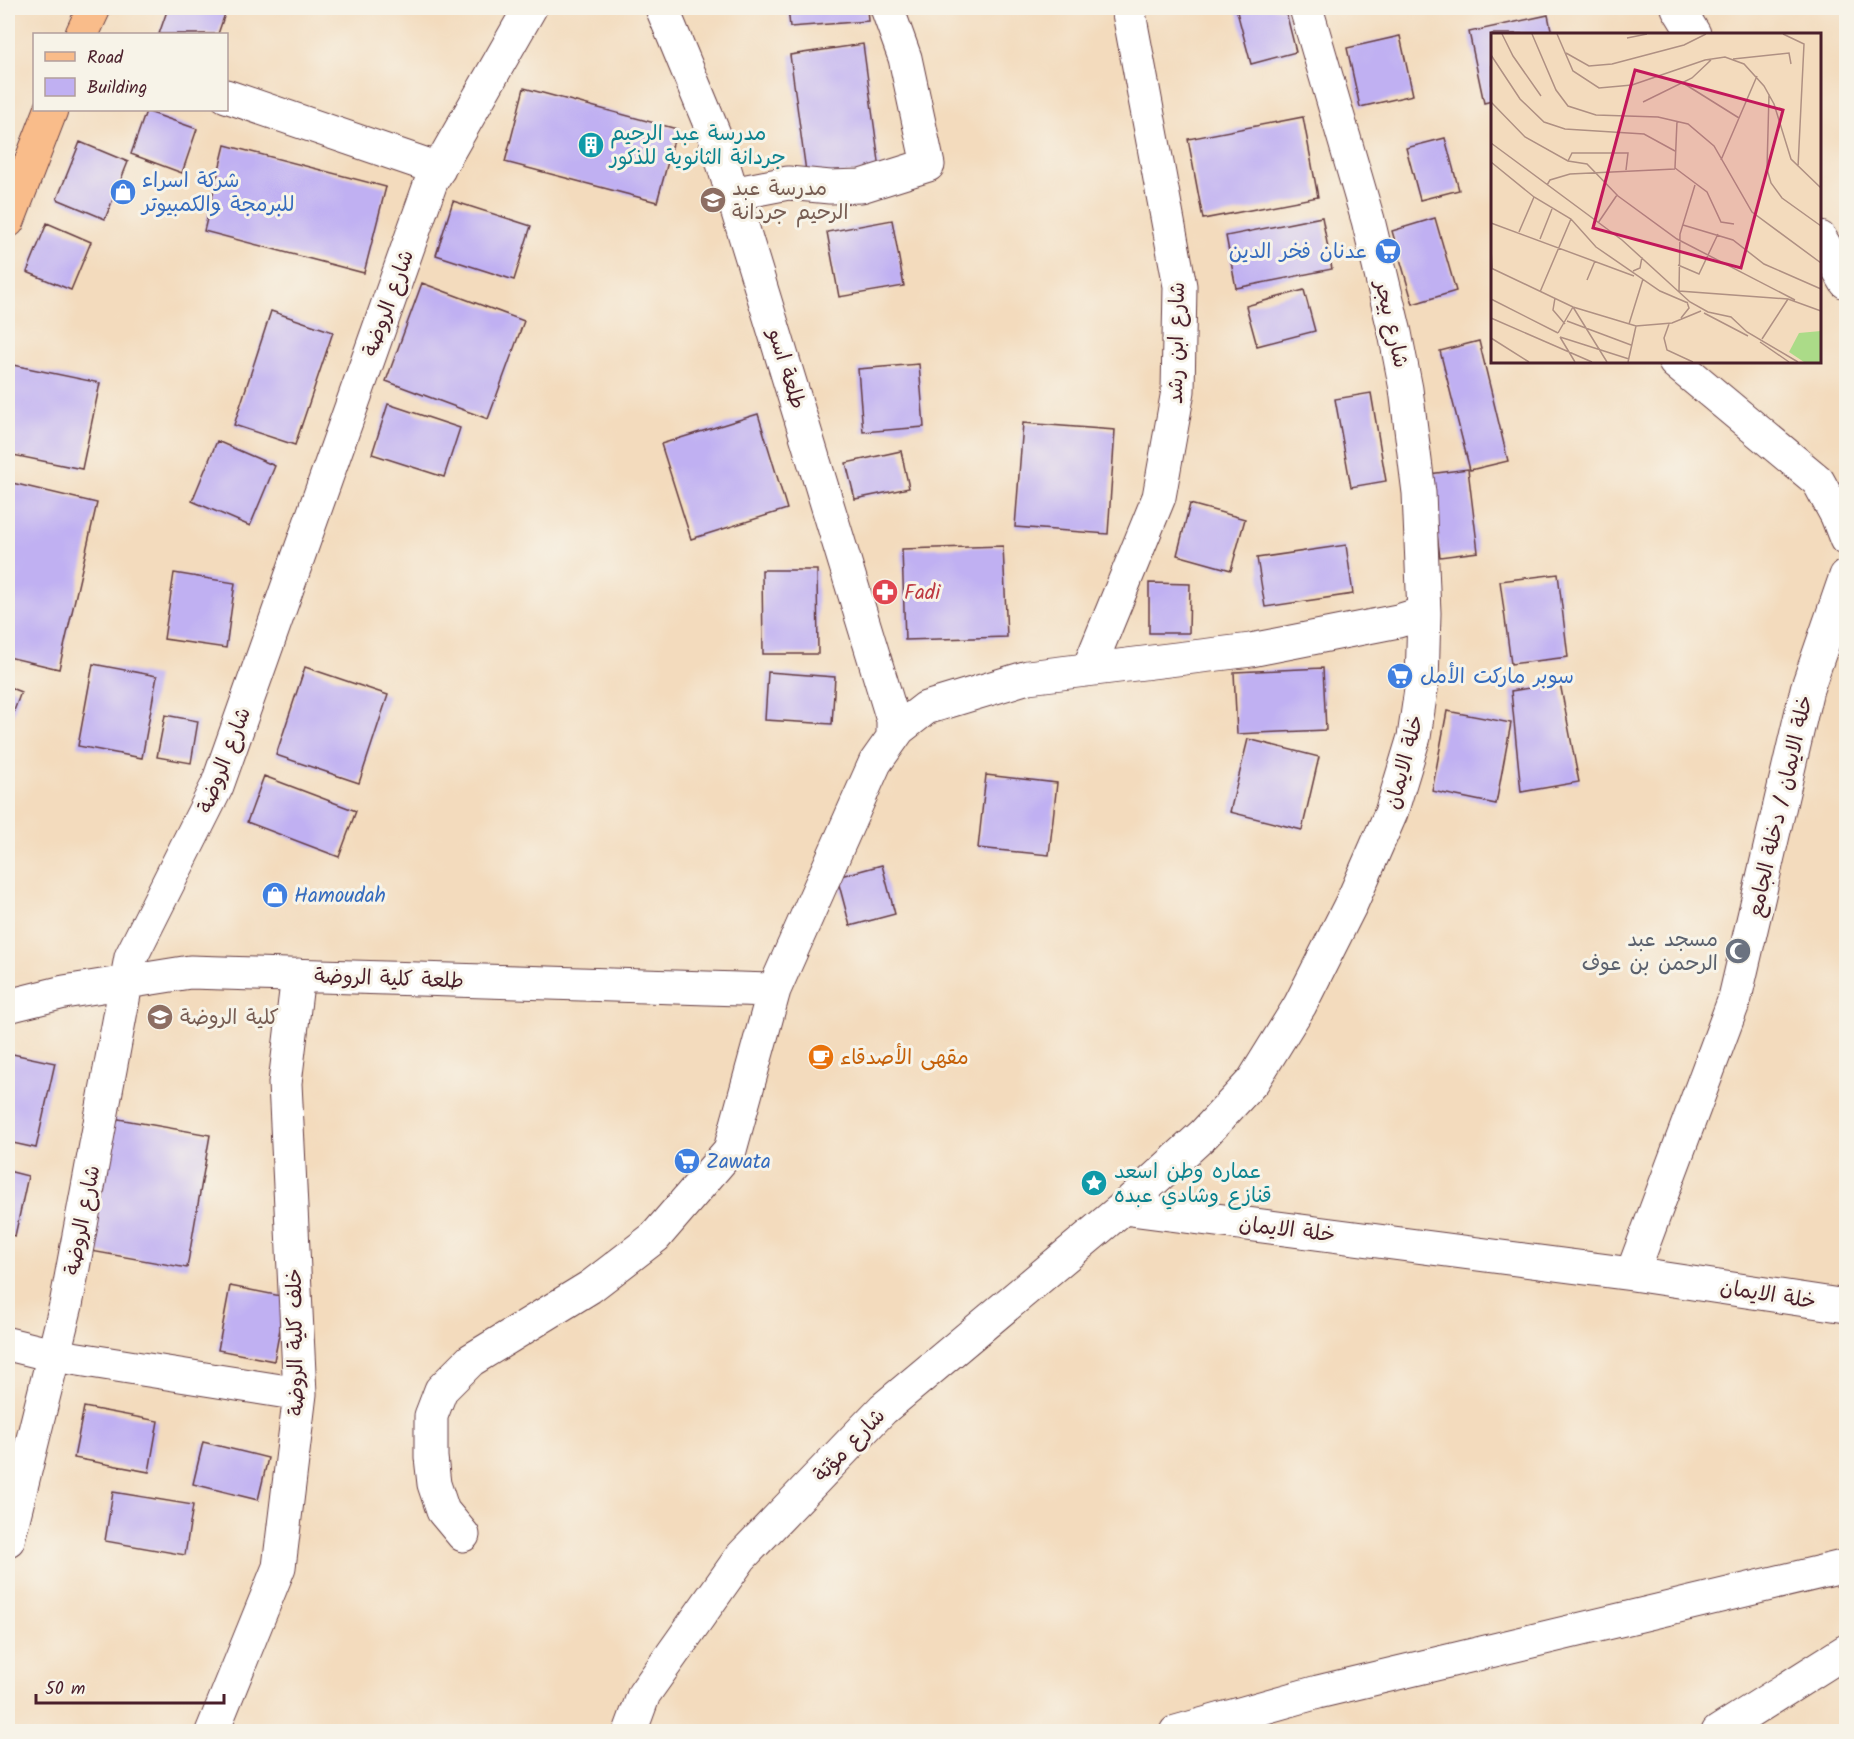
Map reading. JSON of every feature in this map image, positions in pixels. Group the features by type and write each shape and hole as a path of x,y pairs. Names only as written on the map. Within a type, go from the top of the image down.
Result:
{"main road":[{"path":"82,33 94,8"},
{"path":"8,221 51,111"}],"street":[{"name":"شارع الروضة","path":"8,1540 66,1305 131,957 218,786 431,182 530,8"},
{"name":"طلعة اسو","path":"662,8 714,135 893,720 893,736"},
{"path":"732,194 788,183 830,187 861,186 928,165 905,58 887,8"},
{"name":"شارع ابن رشد","path":"1089,668 1160,497 1178,391 1180,286 1128,8"},
{"name":"شارع بيجر","path":"1306,8 1368,220 1406,389 1419,493 1424,613"},
{"path":"1678,8 1693,33"},
{"path":"228,97 439,169"},
{"path":"1821,240 1846,282"},
{"path":"1676,363 1818,481 1837,516 1846,539"},
{"name":"خلة الايمان / دخلة الجامع","path":"1632,1274 1735,998 1807,689 1846,576"},
{"path":"463,1534 443,1511 433,1475 431,1416 441,1390 471,1360 590,1287 655,1237 730,1150 774,990 875,763 893,736 910,718 938,702 1028,677 1251,650 1424,613"},
{"name":"خلة الايمان","path":"1123,1208 1204,1134 1253,1081 1300,1005 1391,813 1414,737 1422,682 1424,613"},
{"name":"طلعة كلية الروضة","path":"8,1006 127,981 190,972 774,990"},
{"name":"خلف كلية الروضة","path":"212,1731 279,1567 300,1394 285,1083 298,975"},
{"name":"خلة الايمان","path":"1123,1208 1632,1274 1846,1306"},
{"name":"شارع مؤتة","path":"630,1731 644,1694 741,1557 883,1409 1123,1208"},
{"path":"8,1344 53,1355 300,1394"},
{"path":"1176,1731 1318,1692 1846,1566"},
{"path":"1718,1731 1846,1652"}],"building":[{"path":"168,8 227,8 218,33 159,33"},
{"path":"788,8 867,8 868,21 790,27"},
{"path":"1236,8 1285,8 1296,52 1251,64"},
{"path":"1548,15 1552,33 1491,33 1491,101 1484,103 1469,32"},
{"path":"1400,36 1413,95 1360,107 1347,48"},
{"path":"863,44 880,169 807,179 790,55"},
{"name":"مدرسة عبد الرحيم جردانة الثانوية للذكور","path":"524,88 677,129 657,202 505,162"},
{"path":"146,111 197,129 182,173 131,154"},
{"path":"1303,117 1318,197 1203,219 1188,139"},
{"path":"1445,138 1459,190 1420,200 1406,148"},
{"path":"80,142 128,162 105,219 57,199"},
{"path":"225,145 386,187 364,273 204,231"},
{"path":"453,201 531,226 514,280 436,255"},
{"path":"1322,217 1332,269 1236,288 1226,236"},
{"path":"1435,218 1456,291 1413,304 1392,231"},
{"path":"892,220 904,286 839,297 827,232"},
{"path":"47,223 91,242 71,290 27,272"},
{"path":"422,283 524,321 488,419 386,381"},
{"path":"1304,290 1315,331 1257,346 1246,306"},
{"path":"271,311 333,332 295,445 234,425"},
{"path":"1479,341 1508,461 1470,470 1440,351"},
{"path":"8,364 100,383 82,469 8,454"},
{"path":"919,364 924,427 863,432 858,369"},
{"path":"1371,393 1386,481 1351,487 1335,399"},
{"path":"388,404 460,428 444,477 372,454"},
{"path":"758,414 787,509 691,539 661,444"},
{"path":"1023,423 1115,430 1108,534 1015,527"},
{"path":"217,441 275,466 250,526 192,501"},
{"path":"901,451 909,488 855,499 846,463"},
{"path":"1468,469 1478,552 1440,557 1429,474"},
{"path":"8,482 97,503 59,669 8,657"},
{"path":"1190,504 1245,519 1231,570 1177,555"},
{"path":"1346,545 1353,594 1265,607 1257,558"},
{"path":"1003,546 1007,637 905,640 902,549"},
{"path":"762,570 817,570 818,654 763,654"},
{"path":"174,573 235,583 226,648 164,639"},
{"path":"1558,574 1568,657 1511,664 1500,581"},
{"path":"1149,583 1190,584 1189,633 1149,633"},
{"path":"93,664 157,676 142,758 78,746"},
{"path":"305,667 388,695 359,783 276,755"},
{"path":"1323,668 1326,730 1237,734 1234,672"},
{"path":"768,672 835,677 832,724 765,720"},
{"path":"1560,683 1579,782 1521,792 1511,691"},
{"path":"8,687 21,692 8,727"},
{"path":"1447,711 1511,723 1496,804 1432,791"},
{"path":"165,715 198,721 191,763 157,757"},
{"path":"1248,739 1319,757 1302,830 1230,812"},
{"path":"986,775 1057,783 1049,855 978,848"},
{"path":"264,776 356,811 339,857 247,822"},
{"path":"882,865 895,914 850,926 837,877"},
{"path":"8,1053 55,1063 36,1148 8,1142"},
{"path":"113,1118 210,1135 187,1268 91,1251"},
{"path":"8,1171 28,1176 15,1236 8,1234"},
{"path":"230,1286 286,1297 274,1361 218,1350"},
{"path":"84,1407 158,1421 149,1472 74,1458"},
{"path":"203,1442 268,1458 258,1500 193,1484"},
{"path":"113,1492 193,1505 185,1555 105,1541"}],"place":[{"name":"مدرسة عبد الرحيم جردانة الثانوية للذكور","path":"591,145"},
{"name":"شركة اسراء للبرمجة والكمبيوتر","path":"123,192"},
{"name":"مدرسة عبد الرحيم جردانة","path":"713,200"},
{"name":"عدنان فخر الدين","path":"1388,251"},
{"name":"Fadi","path":"885,592"},
{"name":"سوبر ماركت الأمل","path":"1400,676"},
{"name":"Hamoudah","path":"275,895"},
{"name":"مسجد عبد الرحمن بن عوف","path":"1738,951"},
{"name":"كلية الروضة","path":"160,1017"},
{"name":"مقهى الأصدقاء","path":"821,1057"},
{"name":"Zawata","path":"687,1161"},
{"name":"عماره وطن اسعد قنازع وشادي عبده","path":"1094,1183"}]}
